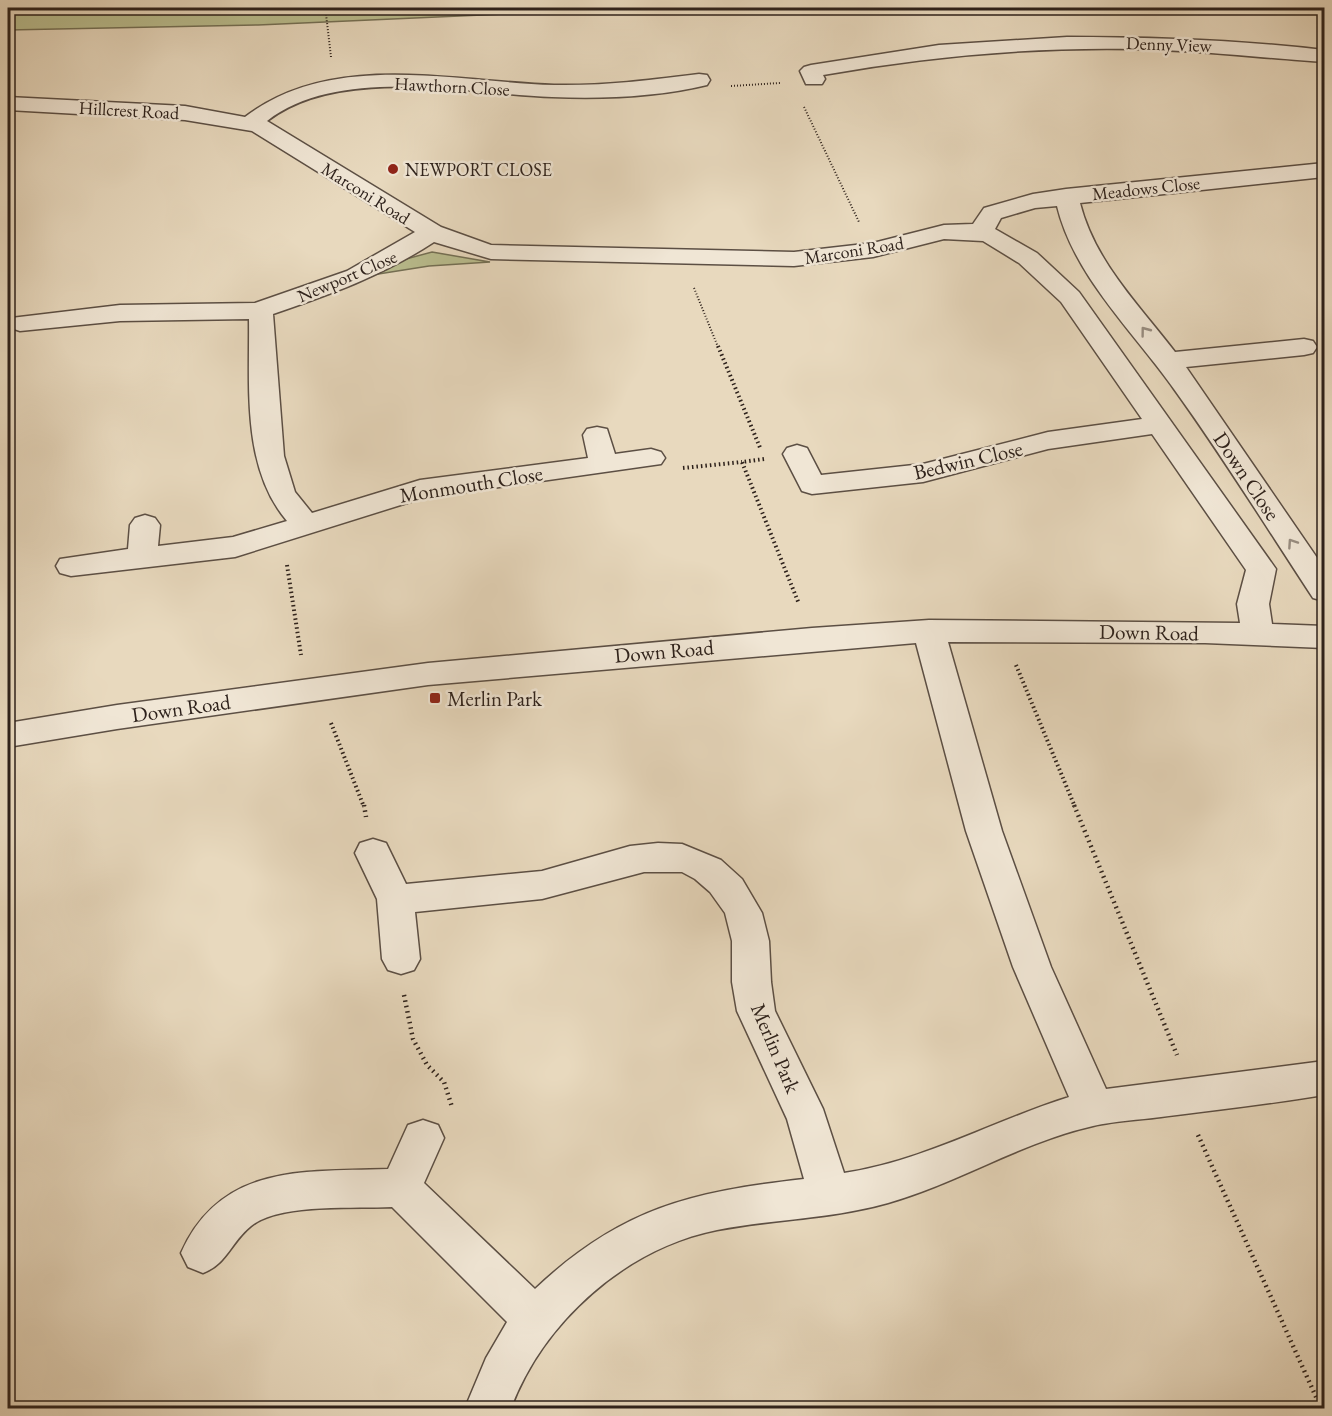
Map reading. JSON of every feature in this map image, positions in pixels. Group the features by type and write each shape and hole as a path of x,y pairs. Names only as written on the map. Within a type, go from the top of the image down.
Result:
{"street":[{"name":"Denny View","path":"814,79 811,71 896,54 1017,52 1173,44 1248,47 1324,56"},
{"name":"Hawthorn Close","path":"250,124 285,100 334,88 394,82 592,91 660,77 699,80"},
{"name":"Hillcrest Road","path":"8,103 185,112 250,124"},
{"name":"Marconi Road","path":"250,124 265,129 432,232 460,244 491,252 682,259 794,259 873,250 944,232 981,232 1016,249 1070,297 1261,569 1253,604 1258,634"},
{"name":"Meadows Close","path":"981,232 987,218 994,212 1066,196 1324,170"},
{"name":"Down Close","path":"1066,196 1071,219 1089,256 1169,361 1324,591"},
{"name":"Newport Close","path":"20,323 74,305 169,311 258,311 356,276 397,255 432,232"},
{"path":"258,311 262,318 266,405 275,478 294,530"},
{"path":"1169,361 1304,347"},
{"name":"Bedwin Close","path":"797,454 812,485 935,471 1048,441 1158,425"},
{"path":"597,435 603,464"},
{"name":"Monmouth Close","path":"71,566 225,549 294,530 420,489 651,458"},
{"path":"142,558 145,525"},
{"path":"929,631 950,715 987,841 1032,968 1094,1108"},
{"name":"Down Road","path":"8,735 428,674 812,639 929,631 1258,634 1324,637"},
{"path":"373,853 395,898 401,959"},
{"name":"Merlin Park","path":"395,898 518,888 562,881 639,858 659,856 684,858 709,870 735,897 746,920 753,944 752,993 756,1008 778,1061 804,1111 829,1196"},
{"path":"488,1408 502,1372 536,1320 593,1266 663,1225 691,1216 739,1207 829,1196 936,1170 1033,1126 1094,1108 1324,1078"},
{"path":"401,1188 423,1138"},
{"path":"203,1253 221,1224 243,1207 267,1197 401,1188 536,1320"}],"path":[{"path":"334,88 326,14 347,8"},
{"path":"699,80 712,88 780,83"},
{"path":"817,135 873,250"},
{"path":"651,458 661,459 671,470 765,459 682,259"},
{"path":"742,462 812,639"},
{"path":"294,530 306,690 330,719 363,802 373,853"},
{"path":"1002,631 1187,1095 1322,1408"},
{"path":"401,959 406,1014 413,1039 427,1065 444,1082 453,1110 452,1129 446,1144 423,1138"}],"green space":[{"path":"8,8 639,8 258,25 8,30"},
{"path":"432,252 490,262 429,266 372,275 406,259"}],"place":[{"name":"NEWPORT CLOSE","path":"393,169"},
{"name":"Merlin Park","path":"435,698"}]}
